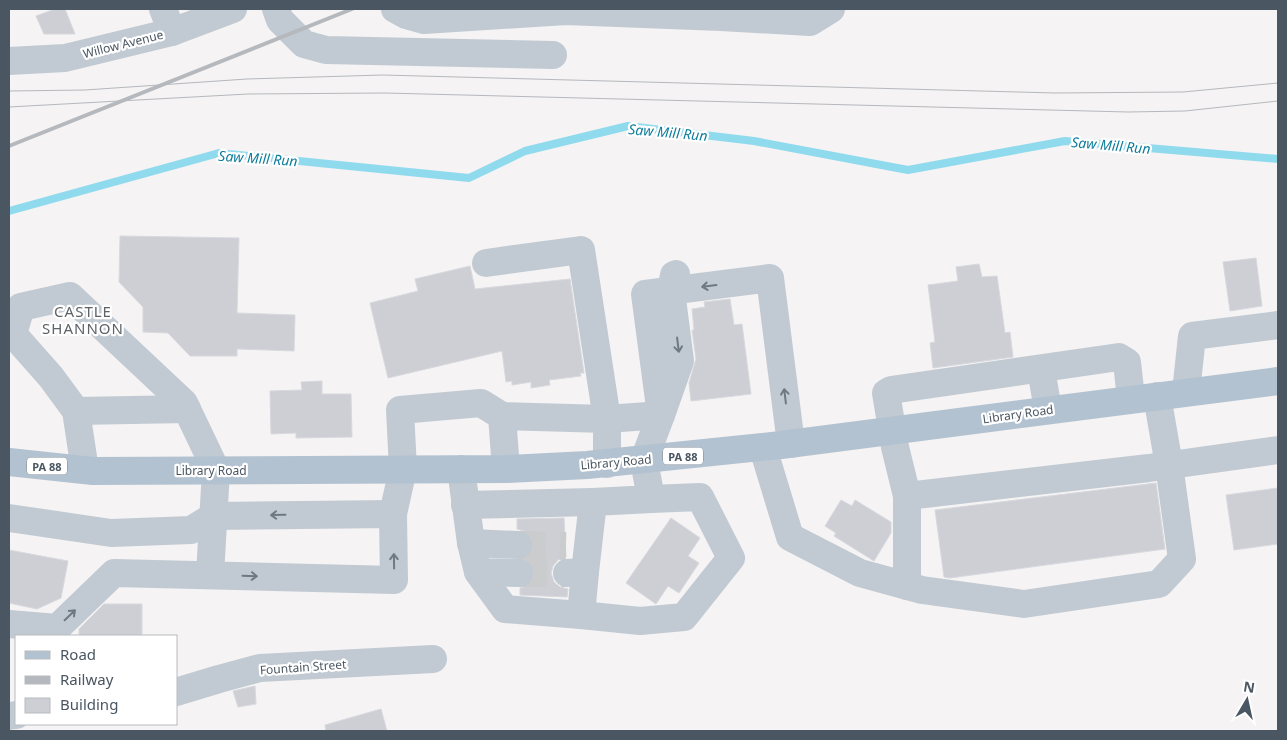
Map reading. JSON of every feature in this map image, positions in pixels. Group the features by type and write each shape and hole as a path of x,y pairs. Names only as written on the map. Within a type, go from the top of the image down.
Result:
{"main road":[{"name":"Library Road","path":"9,462 85,470 506,469 607,464 763,448 1278,381"}],"street":[{"name":"Willow Avenue","path":"9,61 65,58 168,20 233,9"},
{"path":"276,9 280,20 304,44 326,50 553,55"},
{"path":"395,9 406,15 424,20 566,11 810,22 831,9"},
{"path":"486,263 581,250 607,420 607,464"},
{"path":"651,499 644,460 662,415 645,294 770,278 791,444"},
{"path":"85,470 76,411 51,377 13,334 21,307 70,296 184,403 216,470 210,575"},
{"path":"1186,392 1192,336 1278,325"},
{"path":"763,448 790,537 860,573 907,586 922,590 1024,604 1159,584 1182,559 1169,465 1144,398 1127,362 1119,357 891,390 886,394 892,431 908,496 907,586"},
{"path":"1041,368 1048,410"},
{"path":"9,624 57,628 114,573 394,580 393,514 403,469 400,410 480,403 502,416 607,420 662,415"},
{"path":"76,411 187,409"},
{"path":"502,416 506,469"},
{"path":"908,496 1278,450"},
{"path":"461,469 465,505 471,543 478,572 506,609 640,621 684,617 731,558 700,497 465,505"},
{"path":"581,615 576,560 593,502"},
{"path":"9,518 111,532 191,530 214,516 393,514"},
{"path":"111,532 114,573"},
{"path":"471,543 518,545"},
{"path":"478,572 519,573"},
{"name":"Fountain Street","path":"178,691 260,668 432,659"}],"building":[{"path":"55,9 65,9 75,34 44,34 36,16"},
{"path":"120,236 239,238 237,313 295,315 294,351 237,349 237,356 190,356 168,333 143,332 143,307 119,282"},
{"path":"1256,258 1262,306 1230,311 1223,262"},
{"path":"979,264 982,277 997,276 1005,333 1010,332 1013,357 933,368 930,343 935,342 928,285 958,281 956,267"},
{"path":"470,266 475,289 570,279 584,373 580,373 581,376 549,380 550,385 531,388 531,382 512,385 512,381 506,382 502,351 388,378 370,303 418,291 415,279"},
{"path":"730,299 734,325 742,324 751,394 691,401 689,383 696,359 692,330 694,330 692,309 705,307 704,302"},
{"path":"322,381 322,394 351,394 352,437 296,438 296,433 271,434 270,391 302,390 301,382"},
{"path":"1156,483 1165,549 950,578 944,577 935,510"},
{"path":"1278,488 1278,544 1234,550 1226,495"},
{"path":"841,500 852,506 855,500 891,522 891,533 874,561 834,536 836,533 825,526"},
{"path":"564,518 566,557 558,560 553,566 551,573 554,582 560,587 568,589 567,597 520,595 520,588 532,582 535,574 532,565 525,559 531,553 534,545 532,538 527,532 517,529 517,519"},
{"path":"671,518 700,538 688,556 699,563 679,593 668,586 656,604 626,583"},
{"path":"9,550 68,561 61,598 37,609 9,603"},
{"path":"104,604 142,604 142,635 79,635 79,629"},
{"path":"255,686 256,704 238,707 233,691"},
{"path":"381,709 387,731 326,731 325,725"}],"waterway":[{"name":"Saw Mill Run","path":"9,211 219,153 469,178 525,151 628,126 754,141 908,170 1065,141 1278,159"}],"tunnel":[{"path":"518,545 566,546"},
{"path":"519,573 567,573"}],"tram line":[{"path":"9,91 85,90 247,79 383,75 1055,93 1183,92 1278,83"},
{"path":"9,107 248,94 385,93 1128,112 1185,111 1278,101"}],"railway":[{"path":"9,146 352,9"}],"district":[{"name":"CASTLE SHANNON","path":"83,320"}]}
